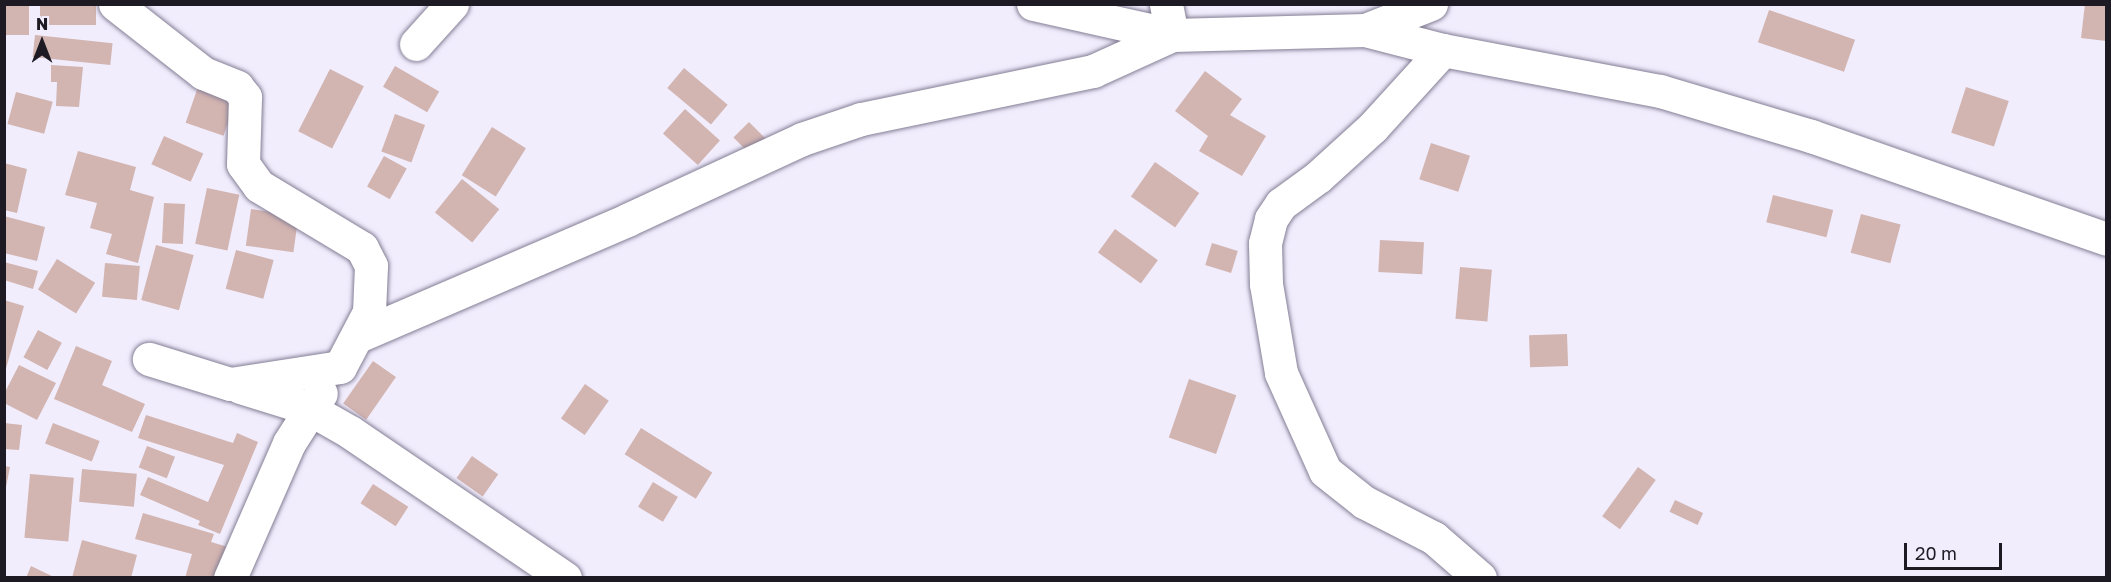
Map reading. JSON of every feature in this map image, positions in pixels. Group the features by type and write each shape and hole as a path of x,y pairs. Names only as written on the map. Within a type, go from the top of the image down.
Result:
{"street":[{"path":"115,4 202,73 237,87 245,97 243,164 259,186 363,248 371,266 369,312 340,368 308,408 289,442 230,578"},
{"path":"416,44 452,4"},
{"path":"1033,4 1169,20 1365,30 1443,50 1660,91 1730,110 2106,239"},
{"path":"1365,30 1431,4"},
{"path":"358,336 627,220 802,140 861,119 1093,71 1169,20"},
{"path":"1443,50 1373,127 1318,177 1281,204 1271,219 1265,243 1266,284 1281,373 1325,471 1364,502 1434,538 1480,578"},
{"path":"149,359 308,408 425,480 565,578"},
{"path":"230,384 340,368"}],"building":[{"path":"5,4 29,4 29,35 5,35"},
{"path":"40,4 96,4 96,25 40,25"},
{"path":"2085,4 2106,4 2106,41 2081,38"},
{"path":"1769,10 1855,40 1844,72 1758,42"},
{"path":"35,35 113,43 110,65 33,57"},
{"path":"51,65 83,67 79,107 56,106 57,82 51,82"},
{"path":"395,66 439,92 427,112 383,87"},
{"path":"684,68 728,105 711,125 667,88"},
{"path":"330,69 364,86 332,149 298,131"},
{"path":"1205,71 1242,99 1230,115 1266,136 1242,176 1199,151 1208,136 1175,111"},
{"path":"199,84 237,97 223,136 186,123"},
{"path":"1966,87 2009,101 1994,147 1951,133"},
{"path":"16,92 53,102 44,134 7,124"},
{"path":"685,109 720,140 698,165 663,134"},
{"path":"395,114 425,125 411,163 381,152"},
{"path":"749,122 766,139 750,155 733,138"},
{"path":"492,127 526,148 496,197 462,175"},
{"path":"164,136 203,153 191,182 151,164"},
{"path":"1431,143 1470,156 1458,192 1419,179"},
{"path":"78,151 136,167 130,190 154,197 138,263 106,254 112,234 90,228 97,203 65,195"},
{"path":"384,156 407,169 390,199 367,187"},
{"path":"1155,162 1199,193 1175,227 1131,196"},
{"path":"4,163 27,169 17,213 4,210"},
{"path":"462,179 499,209 472,243 435,212"},
{"path":"207,188 239,195 227,251 195,244"},
{"path":"1773,195 1833,210 1826,237 1766,222"},
{"path":"164,203 185,204 183,244 162,243"},
{"path":"251,209 299,216 293,252 246,246"},
{"path":"1861,214 1901,225 1890,263 1851,253"},
{"path":"4,216 45,227 37,261 4,253"},
{"path":"1115,229 1158,260 1141,284 1098,252"},
{"path":"1380,240 1424,242 1422,274 1378,272"},
{"path":"1212,243 1238,251 1231,273 1205,265"},
{"path":"156,245 194,255 179,310 141,300"},
{"path":"236,250 274,260 263,299 226,289"},
{"path":"57,259 95,283 76,313 38,290"},
{"path":"4,262 38,271 33,289 4,280"},
{"path":"105,263 140,266 137,300 102,297"},
{"path":"1460,267 1492,270 1487,322 1455,319"},
{"path":"4,300 24,306 5,372 4,372"},
{"path":"38,330 62,343 47,370 23,357"},
{"path":"1567,334 1568,366 1530,367 1529,335"},
{"path":"76,346 112,361 102,385 145,404 132,432 54,399"},
{"path":"373,361 396,377 366,420 343,404"},
{"path":"19,365 56,383 37,420 4,403 4,394"},
{"path":"1189,379 1236,395 1216,454 1169,438"},
{"path":"585,384 609,401 585,435 561,418"},
{"path":"146,415 233,443 237,433 258,442 220,534 198,525 200,521 140,495 148,477 208,502 224,465 138,438"},
{"path":"4,423 22,425 19,450 4,449"},
{"path":"53,423 100,441 92,461 45,444"},
{"path":"641,428 712,473 696,499 625,454"},
{"path":"147,446 175,457 167,478 139,467"},
{"path":"472,456 498,474 483,496 457,478"},
{"path":"4,466 10,467 6,487 4,487"},
{"path":"1638,467 1656,480 1620,529 1602,516"},
{"path":"82,469 137,474 134,507 79,502"},
{"path":"30,474 74,478 68,542 24,538"},
{"path":"653,482 678,497 663,522 638,507"},
{"path":"373,484 408,507 396,526 360,503"},
{"path":"1675,500 1703,513 1698,525 1670,512"},
{"path":"143,513 214,534 211,542 228,547 218,578 185,578 192,554 135,539"},
{"path":"82,540 137,555 131,578 72,578"},
{"path":"31,566 56,578 26,578"}]}
